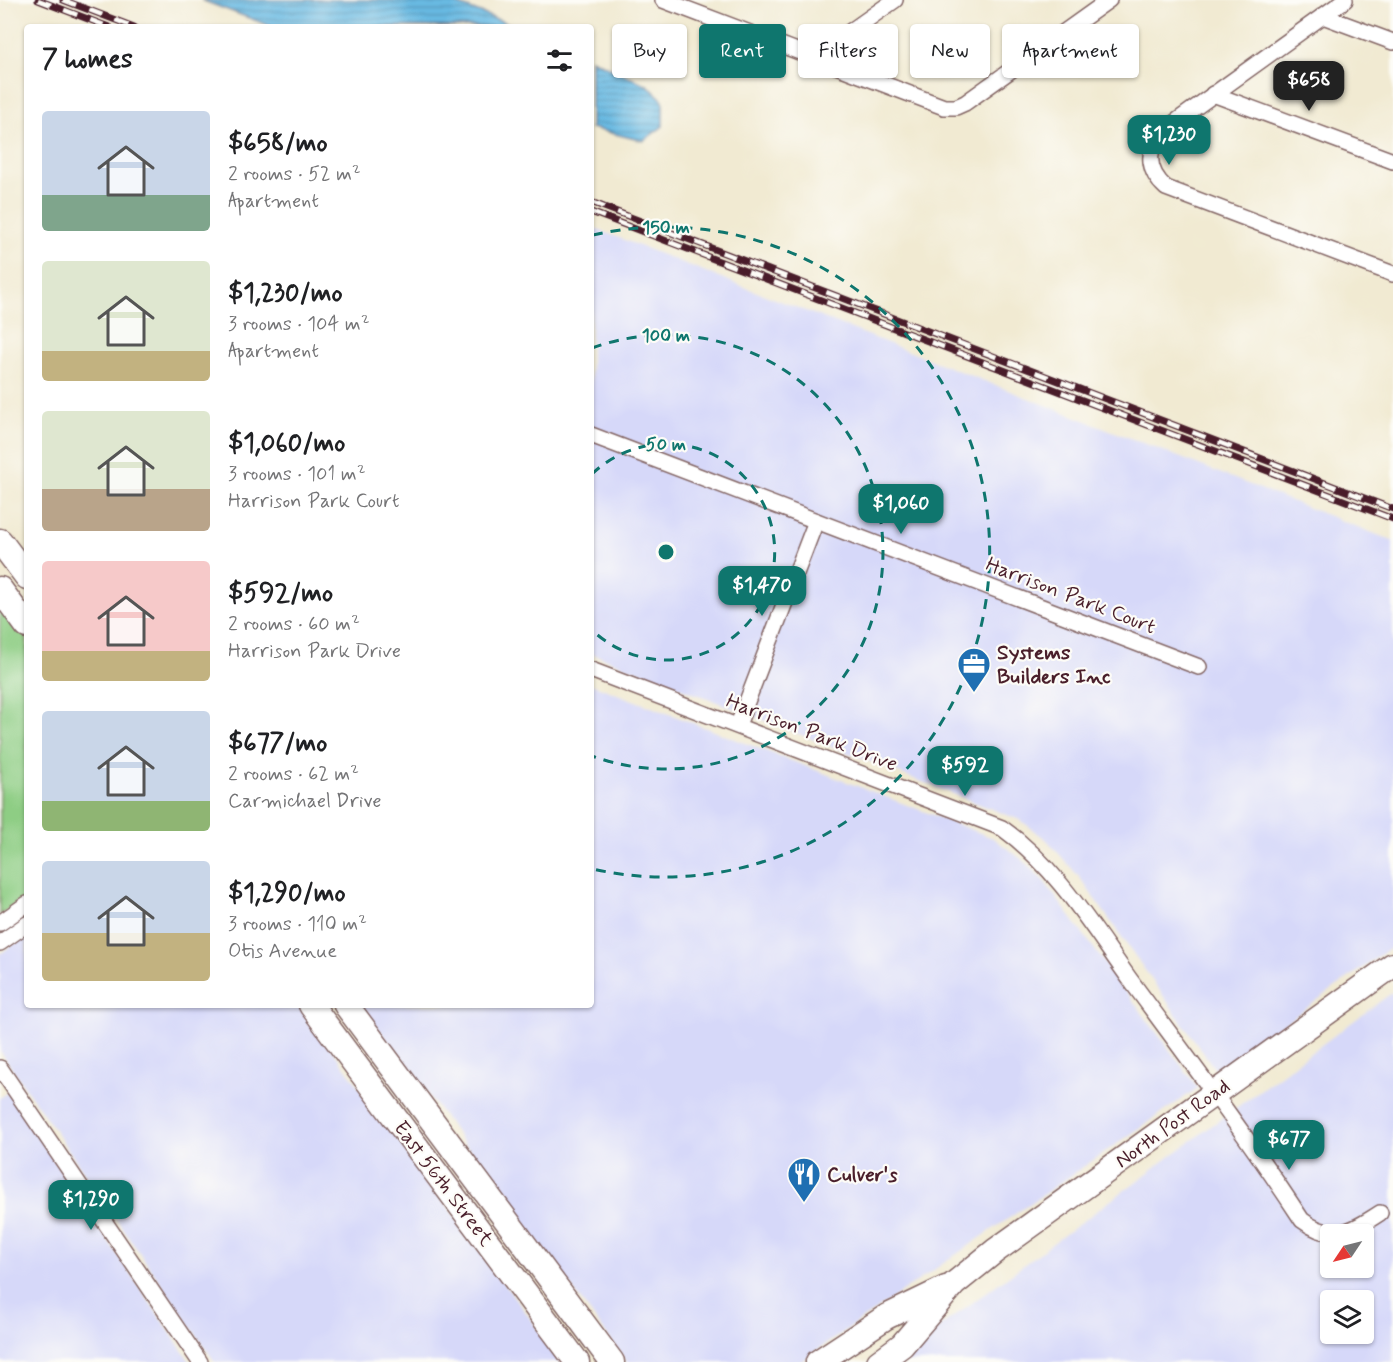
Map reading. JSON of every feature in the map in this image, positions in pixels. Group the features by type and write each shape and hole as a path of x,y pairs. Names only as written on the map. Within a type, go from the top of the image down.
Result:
{"main road":[{"path":"0,541 24,573"},
{"path":"0,561 24,589"},
{"path":"0,589 24,622"},
{"name":"North Post Road","path":"879,1362 903,1345 954,1284 995,1251 1213,1092 1393,965"},
{"name":"East 56th Street","path":"313,1008 577,1362"},
{"name":"East 56th Street","path":"348,1008 612,1362"},
{"path":"354,1062 369,1067 385,1082 427,1134 432,1136 442,1134"},
{"path":"456,1199 464,1194 471,1196 502,1236 514,1245 525,1246"},
{"name":"North Post Road","path":"818,1362 886,1317 954,1284"}],"street":[{"path":"663,0 798,51"},
{"path":"689,10 702,0"},
{"path":"861,24 895,0"},
{"path":"870,78 944,106 956,107 965,103 1109,0"},
{"path":"1346,0 1166,128 1154,140 1150,152 1151,165 1159,181 1166,188 1393,274"},
{"path":"1323,16 1393,42"},
{"path":"1213,94 1393,161"},
{"name":"Harrison Park Court","path":"594,436 1199,667"},
{"path":"738,725 816,521"},
{"name":"Harrison Park Drive","path":"594,671 990,823 1012,836 1032,853 1062,885 1213,1092 1302,1220 1327,1233 1341,1233 1356,1229 1380,1213"},
{"path":"0,923 24,906"},
{"path":"0,943 24,926"},
{"path":"3,1079 200,1362"}],"shaded area":[{"path":"594,228 1393,541 1393,946 1217,1072 1080,878 1047,840 1020,820 594,654"},
{"path":"594,685 993,838 1024,861 1043,880 1198,1088 800,1362 627,1362 363,1008 594,1008"},
{"path":"24,937 24,1008 301,1008 562,1362 215,1362 0,1051 0,954"},
{"path":"1393,992 1393,1362 892,1362"},
{"path":"8,1092 190,1362 0,1362 0,1098"}],"green space":[{"path":"0,602 24,633 24,898 0,915"}],"water":[{"path":"201,0 447,0 509,24 265,24"},
{"path":"594,60 612,69 612,78 632,78 647,85 663,100 663,126 643,141 594,129"}],"railway":[{"path":"38,0 101,24"},
{"path":"63,0 126,24"},
{"path":"594,203 1393,509"},
{"path":"594,213 1393,519"}],"place":[{"name":"Systems Builders Inc","path":"974,693"},
{"name":"Culver's","path":"804,1203"}]}
